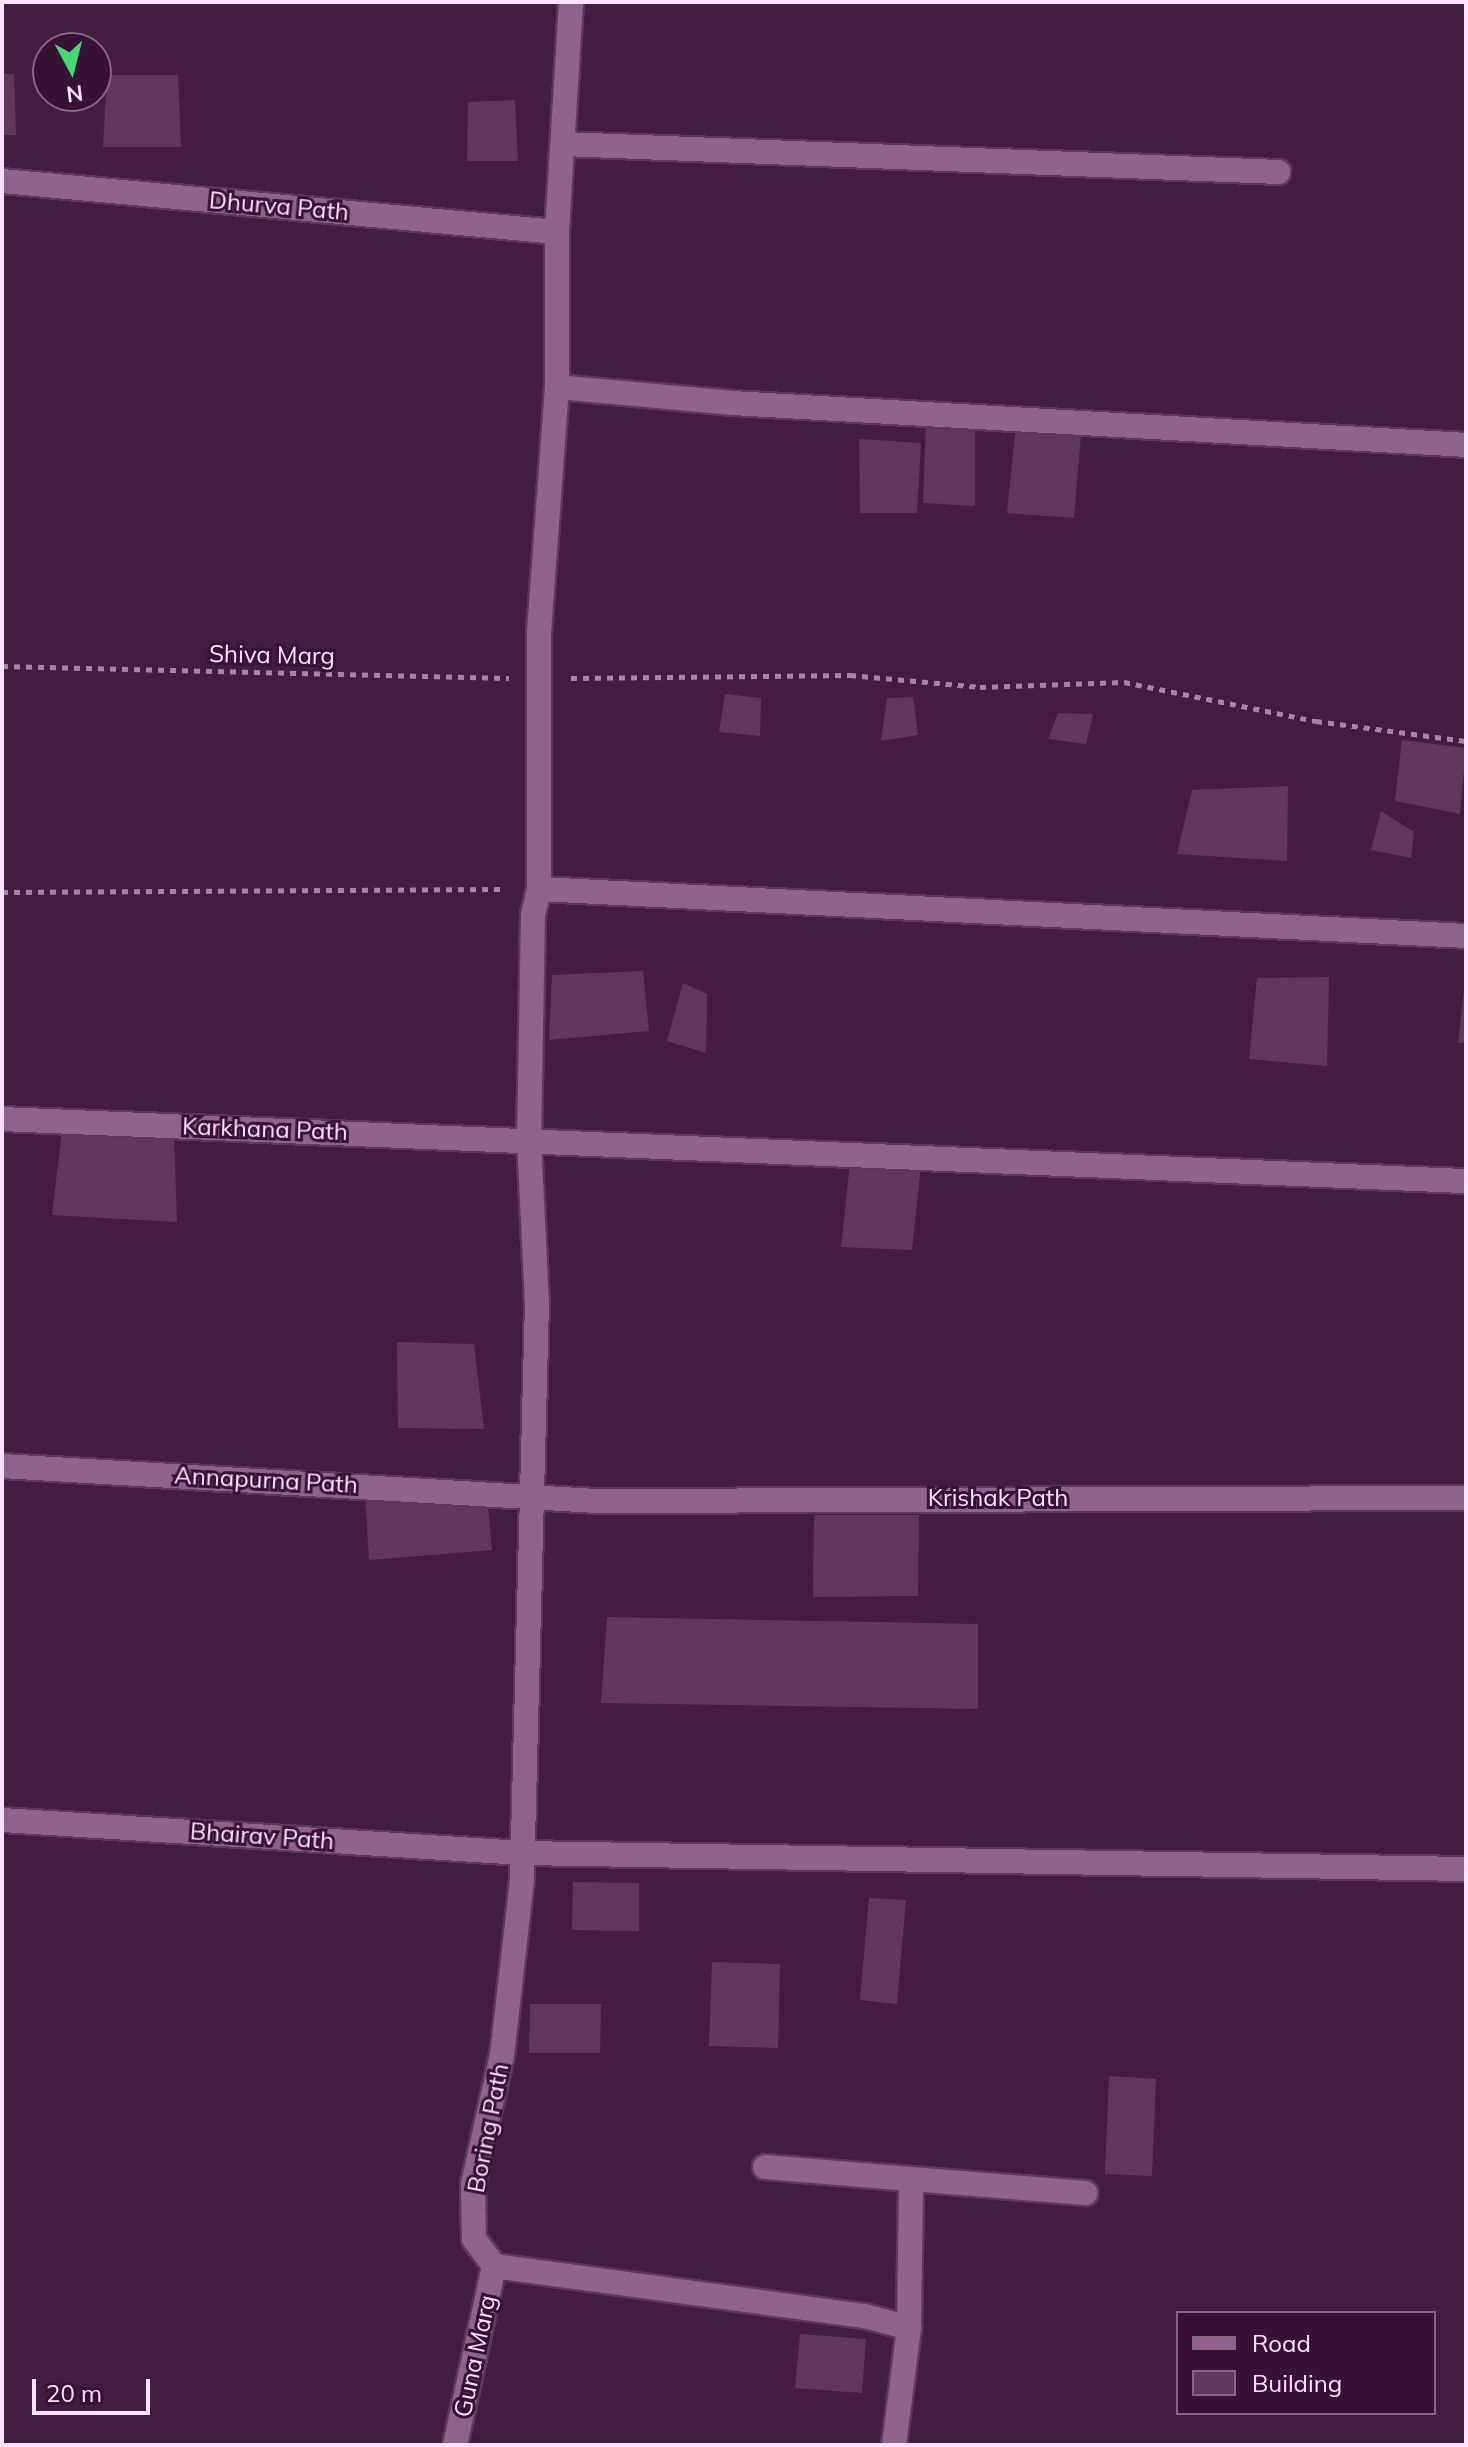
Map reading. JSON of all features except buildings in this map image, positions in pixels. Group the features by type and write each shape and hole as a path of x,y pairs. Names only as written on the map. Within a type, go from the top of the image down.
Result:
{"street":[{"name":"Boring Path","path":"494,2266 474,2239 473,2184 502,2055 522,1853 537,1302 529,1140 533,915 539,889 539,633 557,387 557,232 571,2"},
{"path":"563,144 1278,172"},
{"name":"Dhurva Path","path":"2,181 557,232"},
{"path":"557,387 732,403 1466,445"},
{"path":"539,889 1466,936"},
{"name":"Karkhana Path","path":"2,1119 1466,1181"},
{"name":"Annapurna Path","path":"2,1466 530,1494"},
{"name":"Krishak Path","path":"530,1494 597,1501 1466,1498"},
{"name":"Bhairav Path","path":"2,1820 522,1853 1466,1869"},
{"path":"765,2167 1085,2193"},
{"path":"894,2445 909,2328 911,2179"},
{"path":"494,2266 865,2316 909,2328"},
{"name":"Guna Marg","path":"455,2445 494,2266"}],"path":[{"name":"Shiva Marg","path":"2,666 541,679 850,675 980,687 1124,682 1316,721 1466,741"},
{"path":"2,892 539,889"}]}
